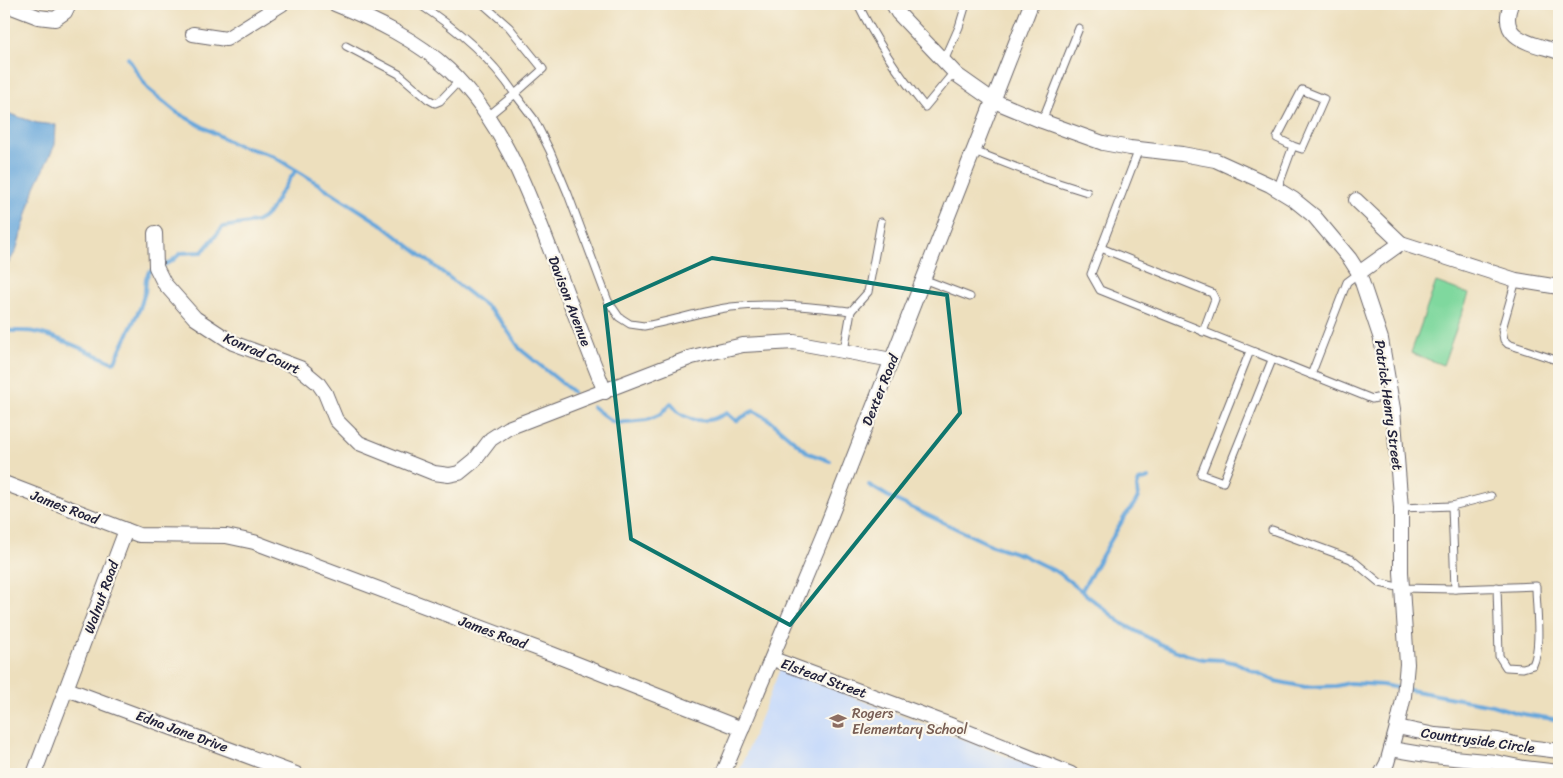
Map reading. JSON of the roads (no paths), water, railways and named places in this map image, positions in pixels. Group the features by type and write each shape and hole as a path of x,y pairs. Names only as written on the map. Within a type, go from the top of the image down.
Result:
{"street":[{"path":"4,4 38,17 55,19 65,12 69,4"},
{"path":"193,34 226,39 282,4"},
{"name":"Davison Avenue","path":"335,4 386,27 409,41 449,70 476,101 498,133 523,178 605,392"},
{"name":"Patrick Henry Street","path":"893,4 898,13 954,72 994,101 1103,143 1215,160 1247,174 1277,190 1314,216 1359,273 1381,339 1390,395 1402,508 1402,588 1407,664 1404,696 1397,727 1387,763 1381,774"},
{"name":"Dexter Road","path":"724,774 773,659 1031,4"},
{"path":"1511,4 1506,18 1508,28 1523,40 1559,52"},
{"path":"1356,200 1401,243 1516,280 1559,287"},
{"name":"Konrad Court","path":"155,233 156,267 164,284 195,318 233,343 300,368 318,383 325,393 336,420 354,439 428,471 449,475 459,473 475,460 491,440 508,428 605,392"},
{"path":"1359,273 1401,243"},
{"path":"605,392 692,357 742,345 794,342 892,360"},
{"name":"James Road","path":"4,483 139,535 226,536 243,539 300,558 742,729"},
{"name":"Walnut Road","path":"34,774 126,530"},
{"name":"Elstead Street","path":"773,659 948,724 1071,774"},
{"name":"Edna Jane Drive","path":"67,689 296,774"},
{"name":"Countryside Circle","path":"1397,727 1436,735 1498,740 1528,747 1559,751"},
{"name":"Countryside Circle","path":"1391,749 1559,772"}],"lane":[{"path":"419,4 454,28 500,73 534,119 568,194 608,301 619,318 630,324 644,326 730,308 757,305 782,305 850,311"},
{"path":"483,4 510,27 543,69 487,117"},
{"path":"858,4 901,78 925,107 954,72"},
{"path":"944,62 959,27 966,4"},
{"path":"1042,121 1079,28"},
{"path":"346,46 399,74 434,103 440,101 459,81"},
{"path":"1302,90 1324,99 1302,150 1293,146 1277,138 1302,90"},
{"path":"1277,190 1293,146"},
{"path":"1139,149 1090,274 1100,290 1372,399 1390,395"},
{"path":"974,151 1046,179 1087,192"},
{"path":"844,351 850,311 868,292 881,222"},
{"path":"1101,248 1212,293 1215,300 1203,332"},
{"path":"1311,375 1347,282 1359,273"},
{"path":"924,279 970,297"},
{"path":"1516,280 1502,329 1504,340 1508,344 1559,361"},
{"path":"1250,350 1201,474 1223,482 1272,360"},
{"path":"1402,508 1452,506 1491,496"},
{"path":"1452,506 1455,589"},
{"path":"1272,530 1351,559 1380,582 1402,588 1455,589 1497,587 1536,586 1538,645 1534,665 1523,668 1506,667 1499,656 1497,587"}],"water":[{"path":"4,112 37,123 56,125 55,145 35,187 16,251 8,264 4,266"}],"waterway":[{"path":"128,58 148,89 176,112 234,144 271,155 381,224 488,308 501,321 520,349 573,392"},
{"path":"4,330 31,331 74,345 112,362 115,361 140,308 149,272 172,261 181,253 202,252 223,227 256,222 263,218 271,210 296,170"},
{"path":"593,407 611,421 617,423 647,420 661,414 671,403 678,412 696,420 709,420 727,413 736,421 754,411 767,418 808,453 830,461"},
{"path":"1082,590 1125,516 1135,503 1138,497 1137,487 1139,481 1149,478"},
{"path":"869,485 891,498 989,544 1022,555 1059,573 1123,624 1162,645 1187,655 1239,664 1275,681 1305,687 1336,686 1349,683 1382,685 1492,705 1517,713 1559,720"}],"place":[{"name":"Rogers Elementary School","path":"838,721"}]}
